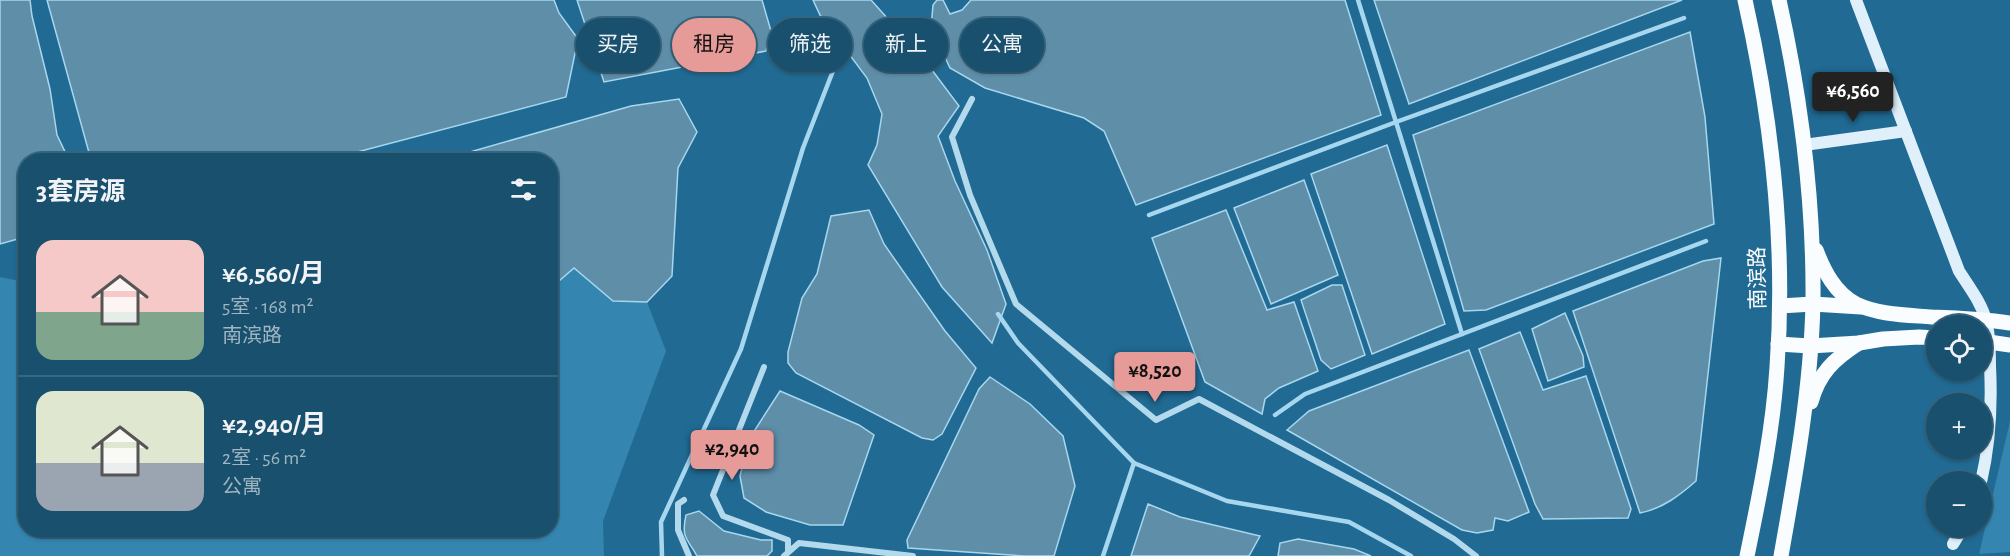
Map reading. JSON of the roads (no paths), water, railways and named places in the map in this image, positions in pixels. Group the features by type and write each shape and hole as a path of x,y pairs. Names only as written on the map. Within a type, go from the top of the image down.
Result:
{"main road":[{"name":"南滨路","path":"1745,0 1756,50 1773,164 1780,306 1769,446 1747,556"},
{"path":"1779,0 1790,47 1804,145 1812,240 1813,304 1802,436 1781,556"},
{"path":"1812,240 1824,272 1837,289 1854,304 1873,310 1926,316"},
{"path":"1780,306 1813,304 1864,307"},
{"path":"1992,321 2010,323"},
{"path":"1778,344 1810,346 1859,344 1883,339 1926,338"},
{"path":"1992,342 2010,345"},
{"path":"1802,436 1815,389 1825,372 1838,357 1859,344"}],"street":[{"path":"1856,0 1959,272 1978,301 1984,315"},
{"path":"972,99 952,137 970,195 1016,304 1156,420 1199,399 1389,500 1454,539 1476,556"},
{"path":"1804,145 1906,131"},
{"path":"764,367 713,495 723,516 788,540 786,554"},
{"path":"1984,471 1992,406 1989,381"},
{"path":"684,500 678,504 678,530 689,556"},
{"path":"1953,544 1957,537"},
{"path":"786,554 799,543 913,556"}],"waterway":[{"path":"1358,0 1462,334"},
{"path":"1149,215 1396,122 1684,18"},
{"path":"662,556 661,522 741,349 803,148 833,72"},
{"path":"1275,415 1305,394 1706,241"},
{"path":"998,314 1018,343 1134,463 1103,556"},
{"path":"1134,463 1227,501 1349,522 1411,556"}]}
